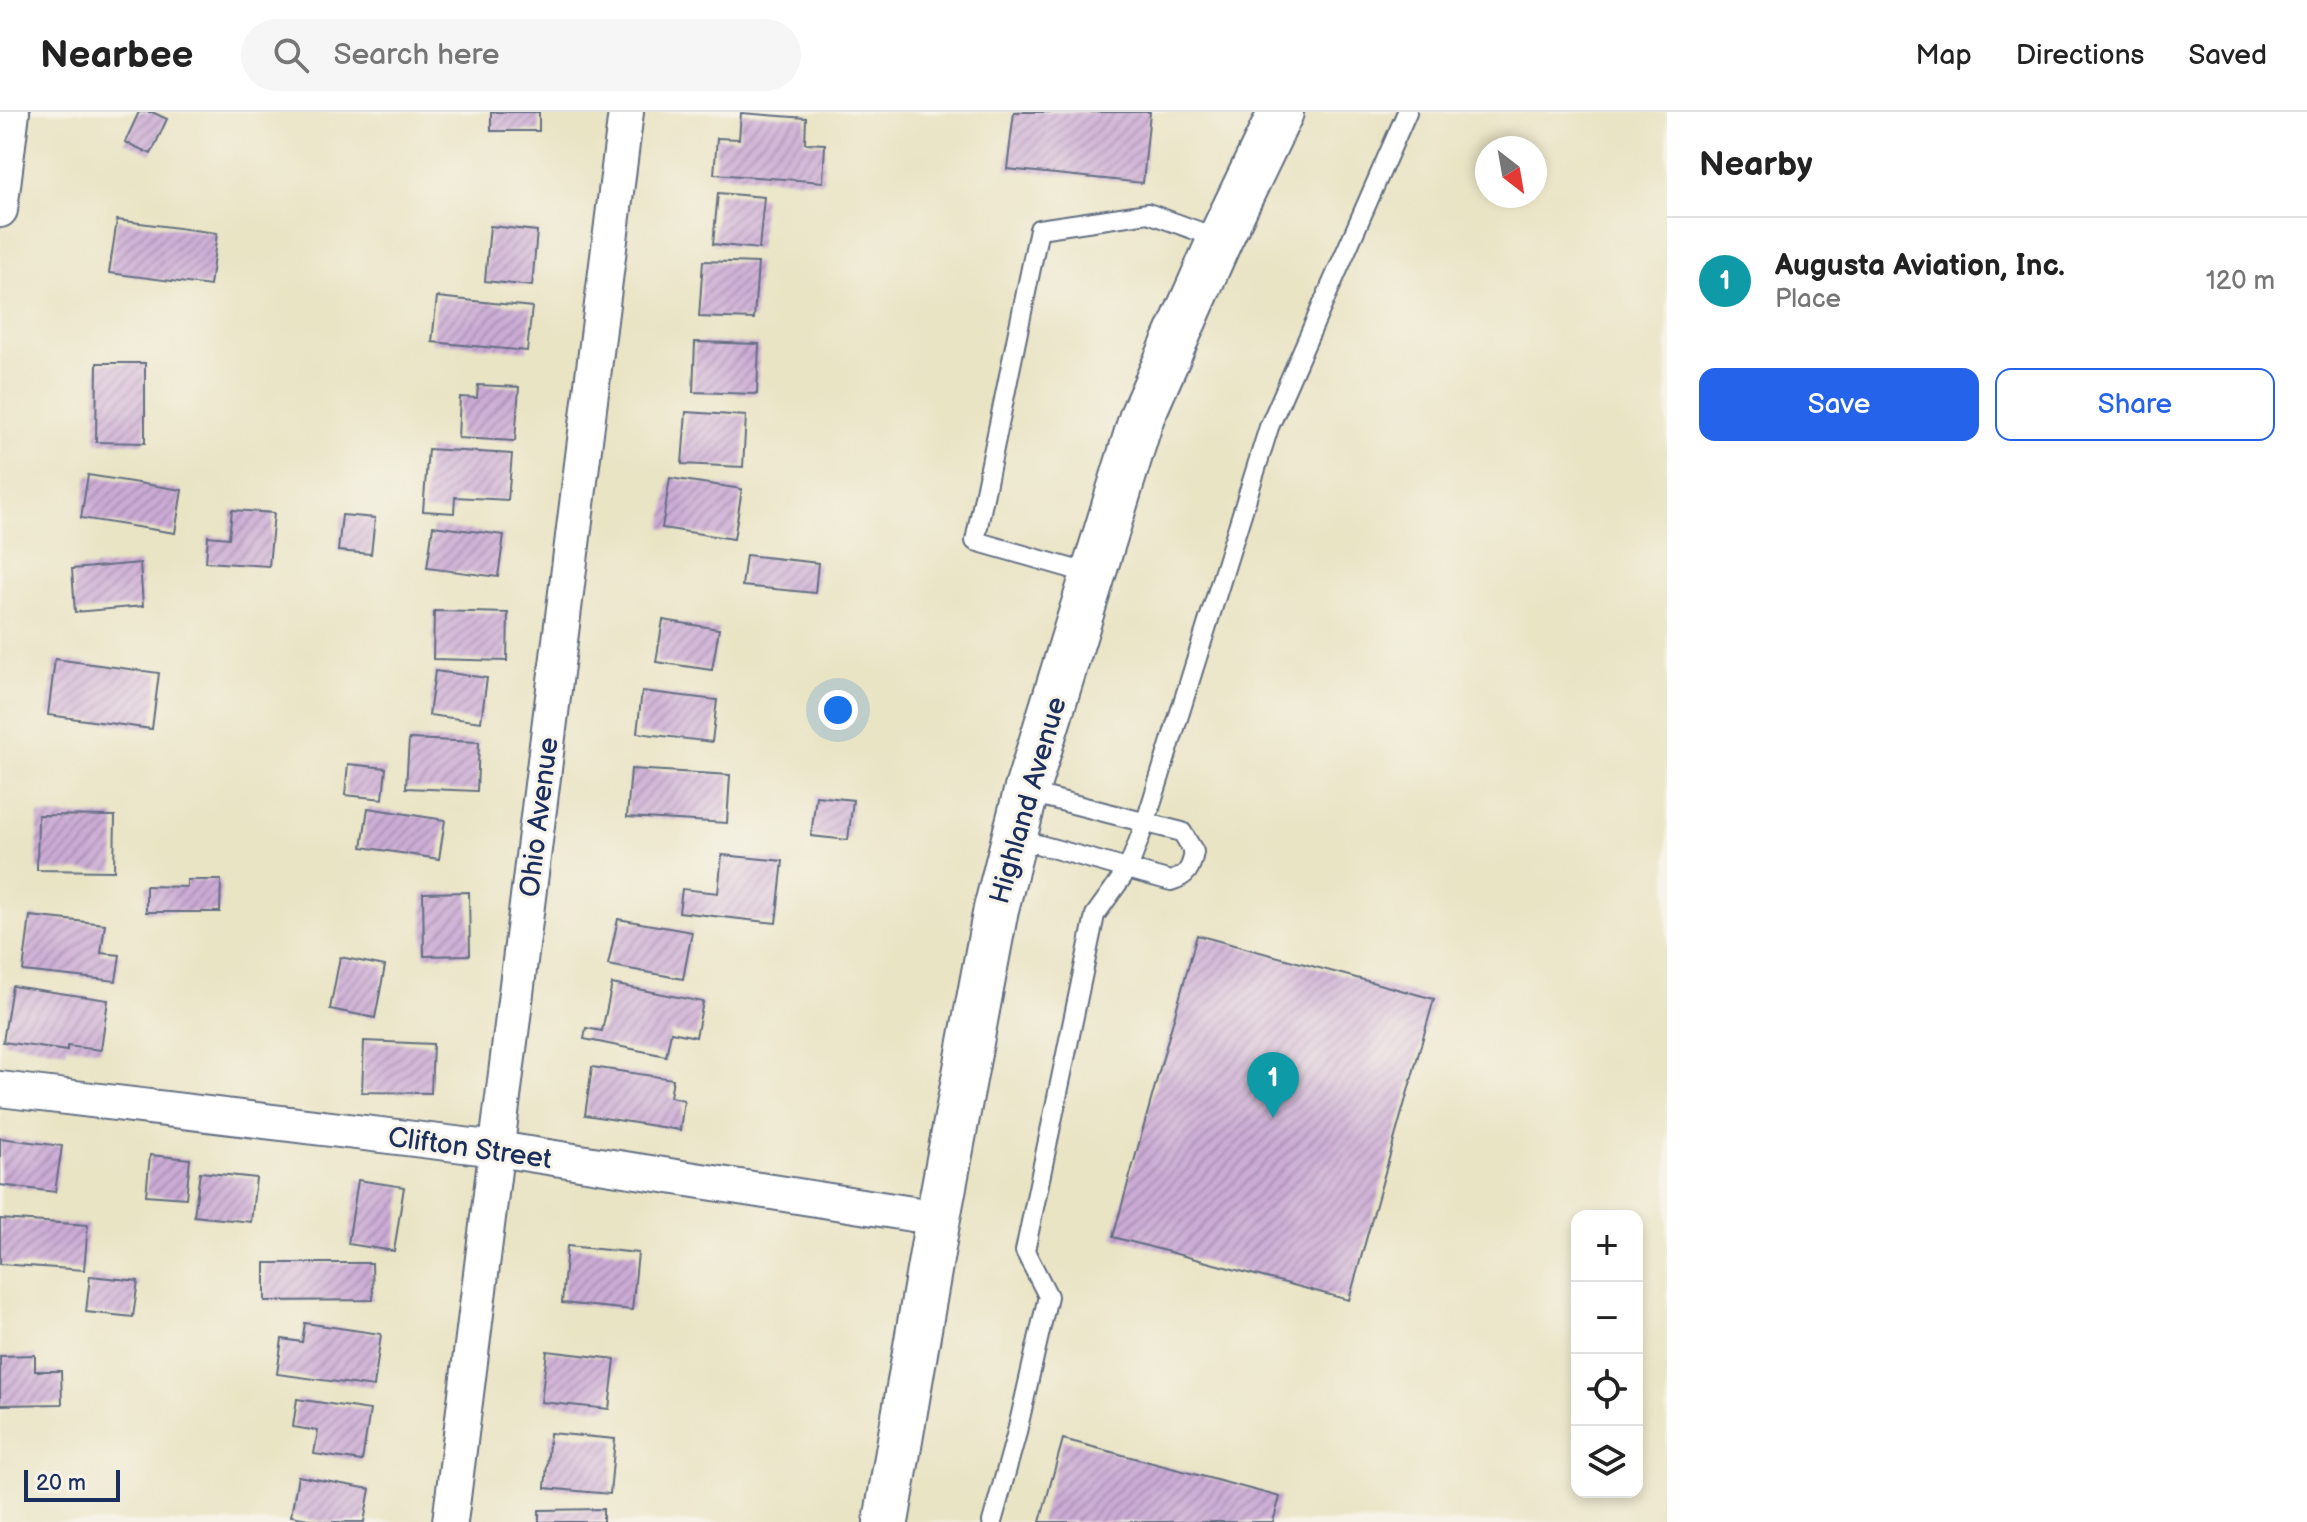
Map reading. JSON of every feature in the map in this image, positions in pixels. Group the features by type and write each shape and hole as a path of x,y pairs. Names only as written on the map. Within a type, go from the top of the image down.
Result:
{"main road":[{"name":"Highland Avenue","path":"886,1522 938,1218 996,909 1026,792 1142,416 1220,239 1281,112"}],"street":[{"path":"0,210 12,112"},
{"name":"Ohio Avenue","path":"450,1522 626,112"},
{"name":"Clifton Street","path":"0,1089 497,1149 938,1218"}],"lane":[{"path":"992,1522 1016,1436 1048,1296 1025,1251 1095,915 1128,869 1146,821 1269,427 1407,112"},
{"path":"1094,575 975,541 1039,229 1148,213 1220,239"},
{"path":"1015,838 1171,881 1184,877 1191,866 1194,852 1182,832 1026,792"}],"building":[{"path":"139,112 152,112 167,119 151,154 125,142"},
{"path":"491,112 539,112 539,131 491,131"},
{"path":"1014,112 1150,112 1143,183 1007,169"},
{"path":"741,113 806,118 805,143 825,144 823,182 714,174 717,138 739,139"},
{"path":"718,193 764,197 759,249 713,244"},
{"path":"117,220 217,233 210,286 109,273"},
{"path":"490,226 537,231 532,286 485,281"},
{"path":"703,261 758,263 754,319 699,317"},
{"path":"437,297 532,307 527,351 432,342"},
{"path":"695,342 759,344 757,394 693,392"},
{"path":"97,363 145,363 145,443 96,442"},
{"path":"478,385 519,387 515,441 458,438 460,397 477,398"},
{"path":"686,412 746,416 743,467 682,464"},
{"path":"428,449 512,454 508,500 455,497 454,513 423,511"},
{"path":"88,475 182,490 175,533 81,518"},
{"path":"670,478 742,489 734,539 662,528"},
{"path":"232,510 274,513 269,566 206,562 208,536 229,538"},
{"path":"342,515 375,518 371,554 338,551"},
{"path":"433,526 504,535 498,577 427,568"},
{"path":"746,555 818,563 815,593 742,586"},
{"path":"140,563 143,606 75,612 72,569"},
{"path":"434,611 508,613 507,661 433,659"},
{"path":"663,620 719,629 712,670 656,662"},
{"path":"55,659 159,673 152,729 48,715"},
{"path":"435,671 487,678 481,722 429,715"},
{"path":"642,691 717,700 712,742 637,733"},
{"path":"409,739 479,742 477,791 406,788"},
{"path":"348,764 386,768 383,799 345,795"},
{"path":"631,769 730,775 727,823 627,817"},
{"path":"816,796 853,800 848,840 811,836"},
{"path":"368,808 445,820 439,859 362,847"},
{"path":"38,815 115,816 114,871 37,870"},
{"path":"722,855 783,861 776,923 679,912 682,889 718,893"},
{"path":"187,880 221,880 220,912 146,912 146,886 187,887"},
{"path":"469,892 470,955 424,956 423,893"},
{"path":"30,916 105,924 101,953 120,955 116,981 23,971"},
{"path":"618,919 692,932 683,979 608,965"},
{"path":"1197,935 1434,999 1349,1300 1113,1237"},
{"path":"340,957 385,966 375,1018 330,1009"},
{"path":"612,984 703,1002 696,1037 671,1032 666,1056 584,1039 586,1028 602,1031"},
{"path":"12,986 108,1000 101,1050 67,1046 67,1051 3,1042"},
{"path":"364,1041 433,1044 431,1093 362,1092"},
{"path":"592,1067 673,1079 670,1097 684,1100 680,1130 585,1115"},
{"path":"0,1138 62,1146 55,1192 0,1185"},
{"path":"150,1155 190,1159 186,1198 146,1195"},
{"path":"200,1172 256,1178 251,1222 194,1216"},
{"path":"358,1180 404,1187 394,1251 348,1244"},
{"path":"0,1219 88,1225 84,1270 0,1264"},
{"path":"567,1246 638,1253 632,1310 562,1303"},
{"path":"265,1263 372,1263 373,1300 265,1301"},
{"path":"90,1276 138,1281 133,1317 86,1312"},
{"path":"305,1323 381,1334 374,1387 277,1374 282,1339 302,1342"},
{"path":"547,1351 615,1359 609,1409 541,1402"},
{"path":"35,1355 35,1371 61,1371 62,1404 0,1405 0,1356"},
{"path":"297,1399 370,1410 362,1461 314,1454 318,1431 293,1427"},
{"path":"550,1433 615,1439 610,1494 545,1488"},
{"path":"1063,1439 1280,1497 1273,1522 1040,1522"},
{"path":"298,1476 370,1489 364,1522 326,1522 291,1516"},
{"path":"603,1509 603,1522 539,1522 539,1510"}],"place":[{"name":"Augusta Aviation, Inc.","path":"1273,1118"}]}
